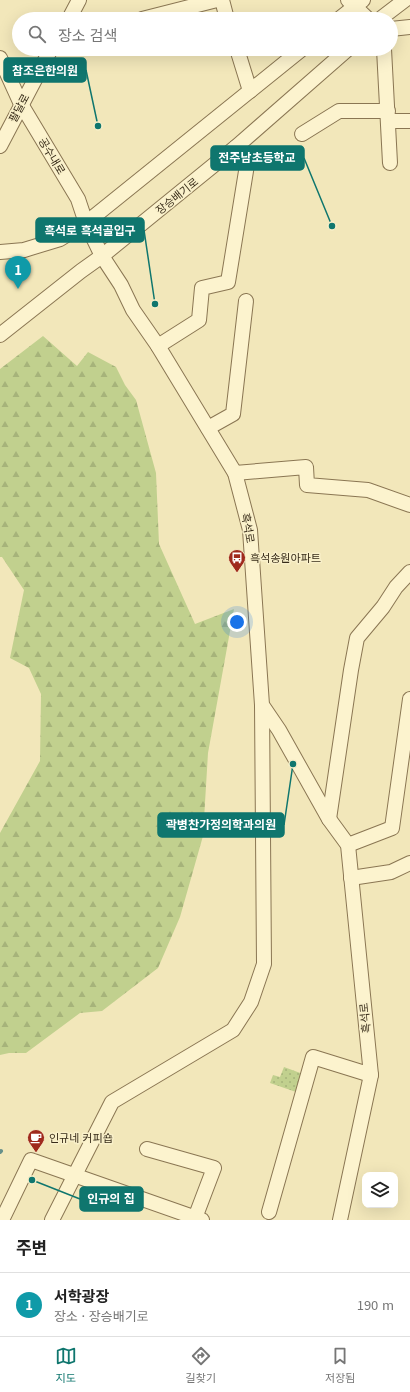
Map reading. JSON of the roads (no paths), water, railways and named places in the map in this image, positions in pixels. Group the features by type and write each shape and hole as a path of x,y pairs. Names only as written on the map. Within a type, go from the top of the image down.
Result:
{"street":[{"path":"72,12 80,0"},
{"path":"169,12 216,0"},
{"path":"222,0 225,12"},
{"path":"389,12 405,0"},
{"path":"346,12 355,2 363,12"},
{"path":"398,28 410,27"},
{"name":"팔달로","path":"0,146 47,56"},
{"path":"239,56 250,91"},
{"path":"0,252 24,250 60,239 86,223 293,56"},
{"name":"장승배기로","path":"0,335 102,256 236,147 340,56"},
{"path":"384,56 390,163"},
{"name":"공수내로","path":"0,58 21,104 78,199 86,223 102,256"},
{"path":"302,134 339,111 388,116 410,121"},
{"path":"158,346 199,320 202,288 228,282 247,165 236,147"},
{"name":"흑석로","path":"102,256 235,473 250,530 262,705 279,730 330,819 348,846 371,1075 340,1220"},
{"path":"208,428 233,414 246,301"},
{"path":"235,473 306,467 307,485 368,490 410,505"},
{"path":"330,819 351,670 357,638 383,607 396,587 410,572"},
{"path":"348,846 392,828 410,698"},
{"path":"52,1220 112,1102 233,1030 251,1002 264,964 262,705"},
{"path":"351,878 391,872 410,862"},
{"path":"269,1212 313,1057 371,1075"},
{"path":"2,1220 31,1160 198,1219 214,1168 147,1149"}],"place":[{"name":"참조은한의원","path":"98,126"},
{"name":"전주남초등학교","path":"332,226"},
{"name":"서학광장","path":"18,289"},
{"name":"흑석로 흑석골입구","path":"155,304"},
{"name":"흑석송원아파트","path":"237,573"},
{"name":"곽병찬가정의학과의원","path":"293,764"},
{"name":"인규네 커피숍","path":"36,1153"},
{"name":"인규의 집","path":"32,1180"}]}
